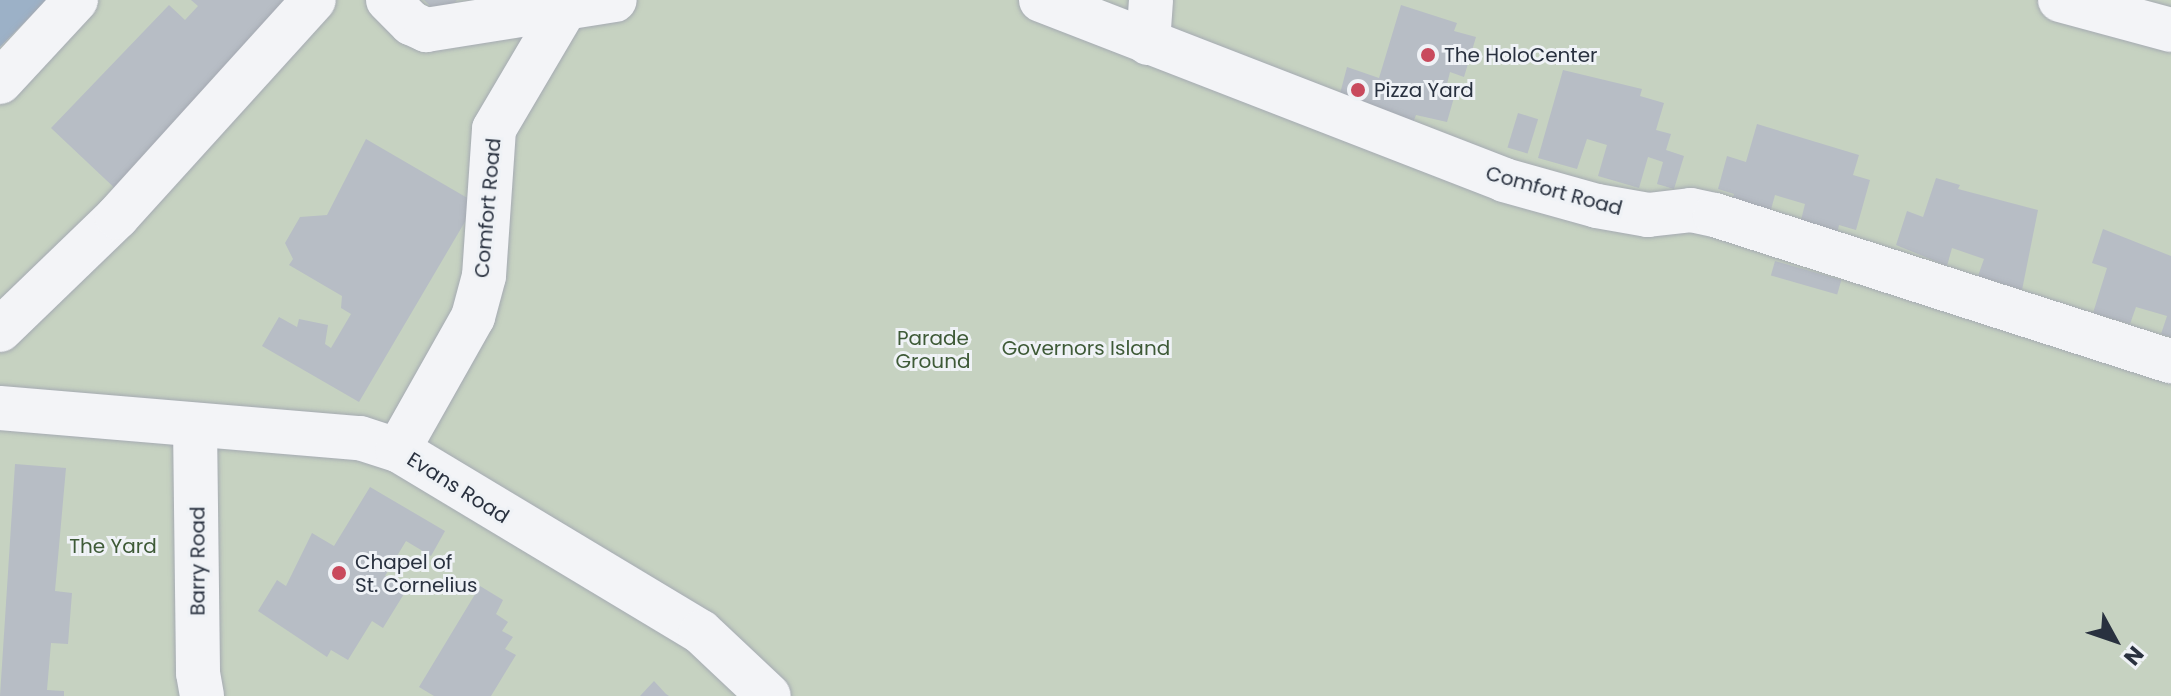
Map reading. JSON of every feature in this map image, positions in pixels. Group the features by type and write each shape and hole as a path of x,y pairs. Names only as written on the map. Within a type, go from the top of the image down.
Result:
{"street":[{"path":"0,82 76,0"},
{"path":"0,330 117,217 314,0"},
{"path":"388,0 411,23 426,30 563,12 615,0"},
{"name":"Comfort Road","path":"1041,0 1504,180 1623,211 1715,215 2171,361"},
{"path":"1148,43 1151,0"},
{"path":"2063,0 2171,30"},
{"name":"Comfort Road","path":"398,450 473,317 484,276 494,129 563,12"},
{"name":"Evans Road","path":"0,408 360,438 398,450 701,632 742,687"},
{"name":"Barry Road","path":"195,425 198,673 202,696"}],"green space":[{"name":"Governors Island","path":"47,0 2171,0 2171,696 0,696 0,47"}],"water":[{"path":"0,0 47,0 0,47"}],"building":[{"path":"191,0 291,0 243,45 254,56 122,195 51,128 169,5 185,20 198,6"},
{"path":"424,0 457,0 441,16"},
{"name":"The HoloCenter","path":"1401,5 1457,23 1454,31 1476,37 1464,77 1450,72 1447,84 1457,87 1447,122 1416,115 1410,130 1337,105 1347,67 1379,78"},
{"path":"1563,70 1642,89 1640,96 1664,103 1656,130 1671,134 1666,150 1684,156 1674,189 1657,184 1663,162 1648,157 1639,188 1598,176 1607,145 1587,139 1577,169 1538,158"},
{"path":"1518,113 1538,119 1528,154 1507,147"},
{"path":"1757,124 1859,155 1853,175 1870,180 1856,230 1839,225 1837,234 1800,224 1805,204 1775,195 1770,213 1732,202 1734,194 1718,189 1727,156 1746,162"},
{"path":"366,139 476,203 359,402 262,346 279,317 297,327 299,319 328,325 325,344 331,348 351,314 341,308 342,296 289,265 293,259 285,243 300,217 327,215"},
{"path":"1936,178 1960,185 1958,189 2038,210 2022,290 1978,276 1984,259 1952,248 1947,266 1896,245 1907,211 1923,217"},
{"path":"2103,229 2171,256 2171,337 2161,334 2167,316 2136,307 2130,324 2093,313 2107,268 2092,263"},
{"path":"1775,261 1841,280 1837,294 1771,275"},
{"path":"15,464 66,468 55,591 72,593 68,644 51,643 47,690 64,691 64,696 0,696"},
{"name":"Chapel of St. Cornelius","path":"370,487 445,531 431,556 406,541 385,576 407,589 383,628 372,621 348,660 331,650 327,657 258,611 277,580 286,586 312,533 334,546"},
{"path":"480,586 503,600 496,614 508,622 502,631 513,637 505,649 516,655 491,696 434,696 419,687"},
{"path":"654,681 666,694 669,696 640,696"}],"place":[{"name":"The HoloCenter","path":"1428,55"},
{"name":"Pizza Yard","path":"1358,90"},
{"name":"Chapel of St. Cornelius","path":"339,573"}],"park label":[{"name":"Parade Ground","path":"933,350"},
{"name":"The Yard","path":"113,546"}]}
